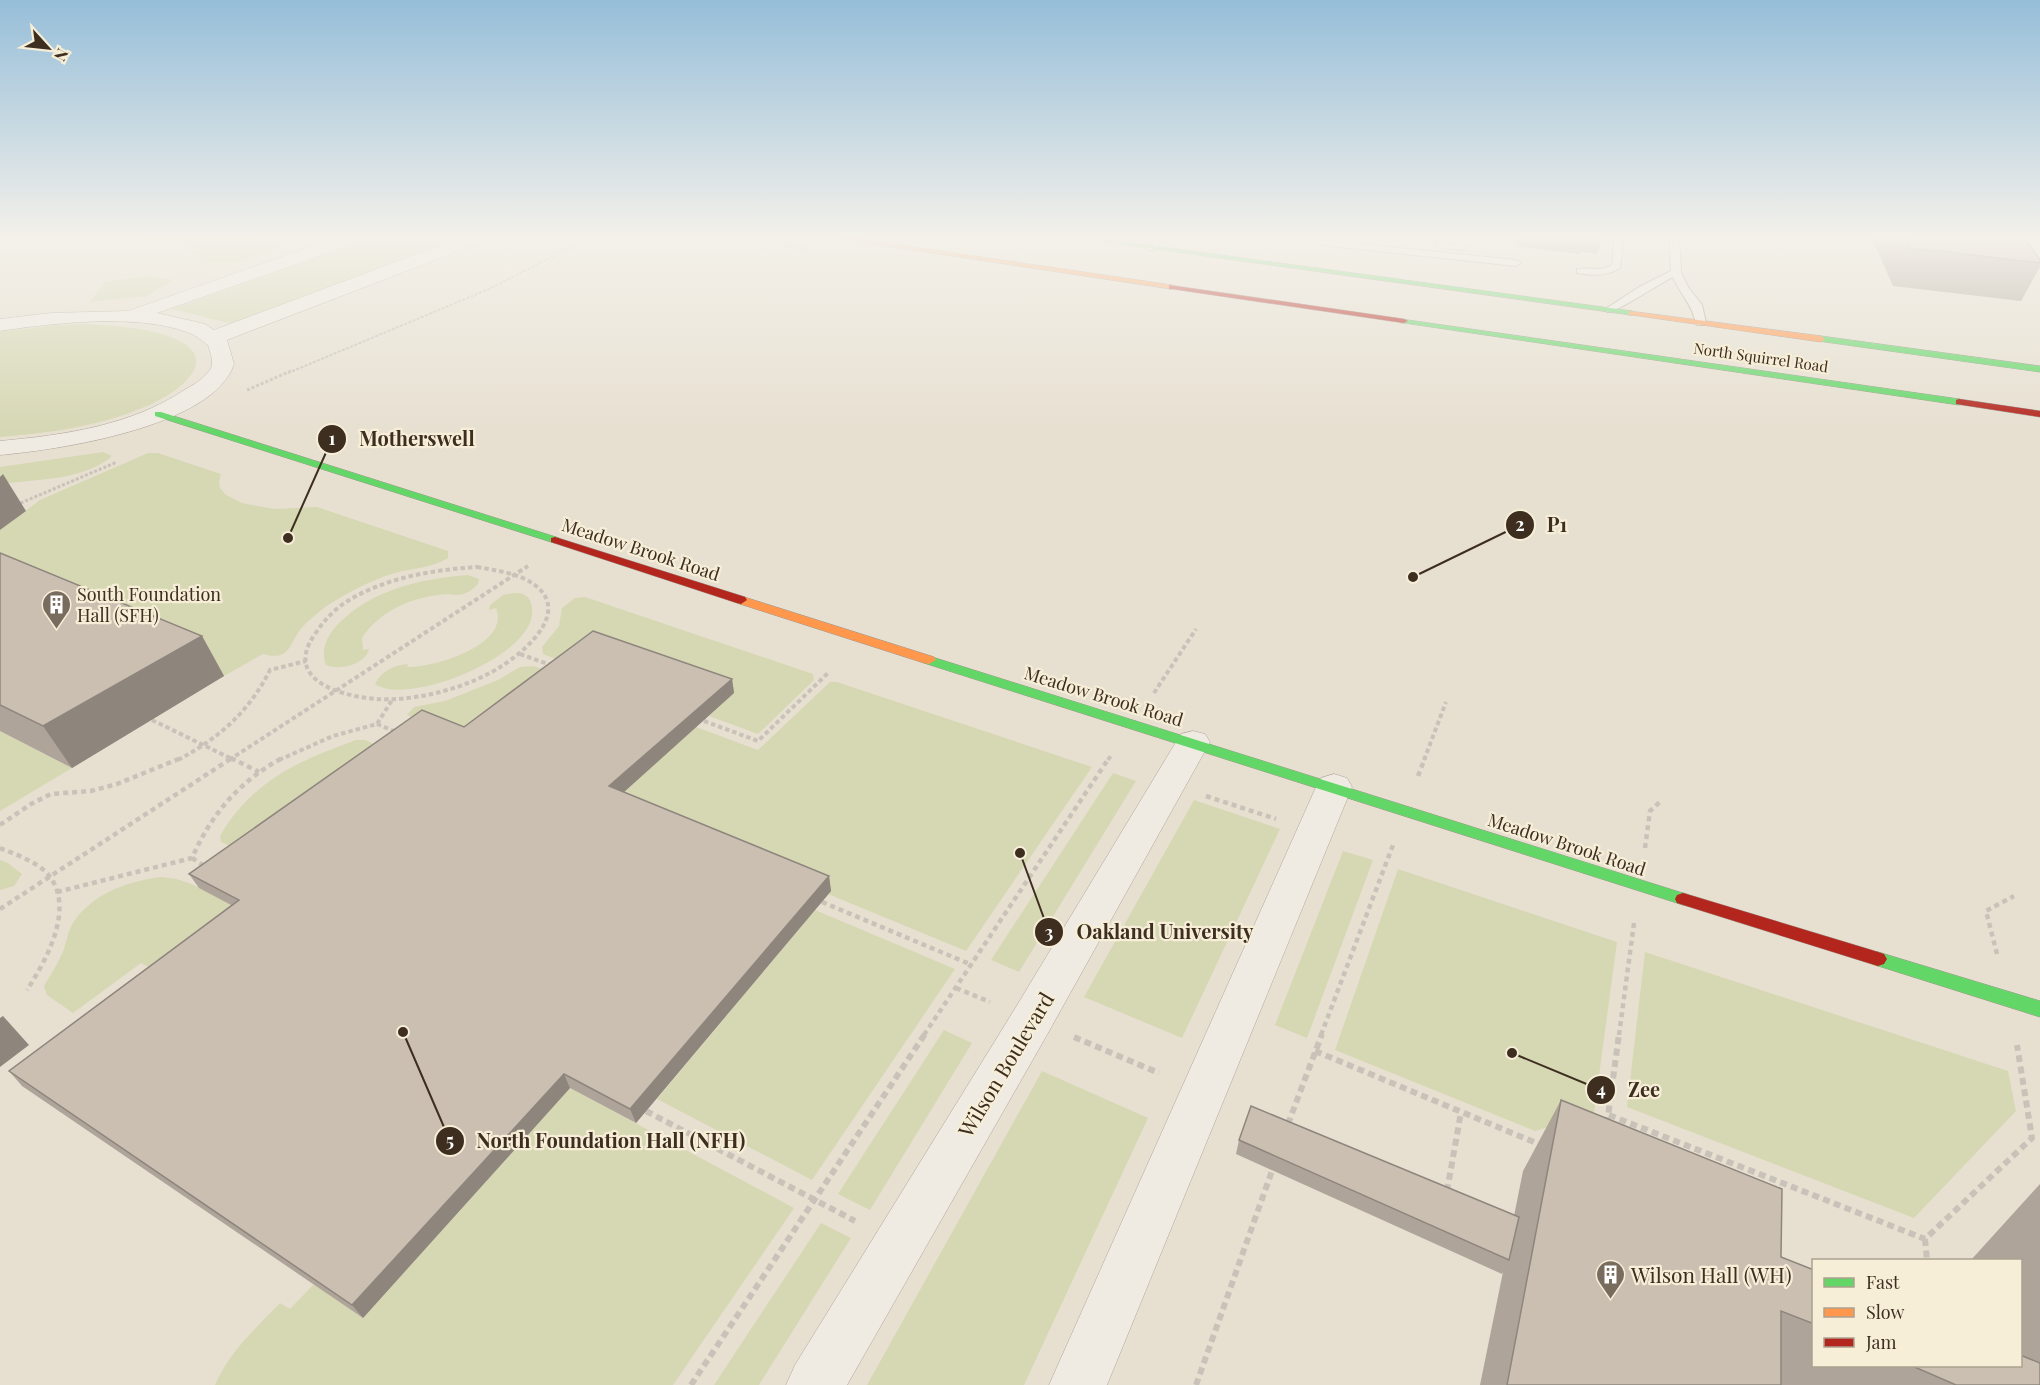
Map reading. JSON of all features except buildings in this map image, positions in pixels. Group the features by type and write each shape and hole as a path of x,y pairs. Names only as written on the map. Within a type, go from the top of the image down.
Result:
{"main road":[{"name":"North Squirrel Road","path":"1282,303 2040,414"},
{"name":"North Squirrel Road","path":"1556,303 2040,369"},
{"name":"Meadow Brook Road","path":"158,414 1335,787 1651,890 2040,1009"}],"street":[{"path":"132,316 170,303"},
{"path":"213,338 306,303"},
{"path":"0,325 50,318 132,316 179,323 213,338 222,351 223,365 213,380 192,397 158,414 125,426 74,438 0,448"},
{"name":"Wilson Boulevard","path":"815,1385 1020,1041 1193,742"},
{"path":"1078,1385 1335,787"}],"lane":[{"path":"1611,310 1622,303"},
{"path":"1695,303 1701,323"}],"path":[{"path":"248,394 243,392 459,303"},
{"path":"12,507 121,460"},
{"path":"0,909 531,564"},
{"path":"454,568 488,568 516,573 543,592 548,611 540,632 520,654 500,668 450,689 393,699 360,698 333,691 314,678 306,661 307,647 315,633 342,606 383,585 407,577 454,568"},
{"path":"1152,697 1196,629"},
{"path":"520,654 553,666"},
{"path":"0,825 52,793 76,793 113,785 158,768 204,745 230,726 252,703 265,684 270,670 306,661"},
{"path":"704,721 758,741 828,673"},
{"path":"377,724 393,699"},
{"path":"1414,785 1446,702"},
{"path":"152,720 259,772"},
{"path":"192,858 217,811 234,792 259,772 320,741 348,731 377,724 398,733"},
{"path":"691,1385 1106,763"},
{"path":"1202,795 1278,820"},
{"path":"1644,851 1650,812 1661,801"},
{"path":"0,848 37,866 49,877 57,892 58,913 53,937 43,965 27,990"},
{"path":"1277,1124 1287,1128 1388,857"},
{"path":"57,892 192,858 210,869"},
{"path":"1999,960 1986,911 2014,896"},
{"path":"822,902 972,965"},
{"path":"1596,1129 1606,1126 1609,1115 1631,939"},
{"path":"956,988 993,1004"},
{"path":"1070,1035 1159,1073"},
{"path":"1315,1051 1544,1146"},
{"path":"1925,1239 2032,1138 2022,1066"},
{"path":"646,1111 857,1222"},
{"path":"1444,1203 1461,1112"},
{"path":"1609,1115 1925,1239"},
{"path":"1196,1385 1275,1162"},
{"path":"1731,1164 1731,1176"},
{"path":"1925,1239 1928,1259"}],"green space":[{"path":"190,303 289,303 232,324 172,309"},
{"path":"86,324 117,326 158,333 185,344 194,354 196,364 192,374 184,383 160,400 112,419 75,428 0,437 0,332"},
{"path":"103,452 112,456 100,464 73,475 0,484 0,467"},
{"path":"148,453 158,453 221,474 220,488 226,495 242,503 274,509 317,507 448,551 448,558 429,566 386,576 352,591 328,605 310,620 283,654 272,656 263,654 224,676 0,581 0,530 40,500"},
{"path":"468,575 479,579 478,584 467,592 416,600 395,608 377,621 362,638 363,650 369,649 363,659 345,667 326,665 324,653 331,632 353,611 367,602 415,583"},
{"path":"520,593 530,600 530,622 518,640 498,656 471,671 443,682 415,688 392,689 375,684 385,672 393,667 408,664 407,667 419,666 451,659 481,643 492,633 498,621 496,608 489,610 490,605 503,595"},
{"path":"585,597 813,674 814,680 758,734 709,716 734,693 570,665 543,654 542,647 559,626 562,608 575,598"},
{"path":"534,666 557,675 470,741 407,715 414,707 445,701 498,680 520,667"},
{"path":"830,682 837,682 1092,767 966,951 828,894 830,891 614,801 696,727 758,750"},
{"path":"0,731 72,768 0,811"},
{"path":"356,740 365,740 389,751 247,854 221,842 220,836 233,817 262,787 296,765"},
{"path":"1113,773 1136,781 1019,972 991,960"},
{"path":"1194,800 1280,829 1182,1038 1084,997"},
{"path":"1343,851 1373,860 1307,1038 1275,1025"},
{"path":"0,860 22,874 14,886 0,890"},
{"path":"1398,869 1617,942 1594,1113 1535,1131 1335,1050"},
{"path":"161,877 172,878 195,886 248,915 165,977 141,963 73,1013 47,995 44,986 62,954 71,926 81,913 112,890"},
{"path":"815,910 955,969 812,1180 657,1099"},
{"path":"1645,952 2008,1071 2016,1111 1914,1218 1627,1107"},
{"path":"944,1030 972,1043 870,1210 838,1194"},
{"path":"1042,1071 1148,1118 1024,1385 867,1385"},
{"path":"570,1088 794,1208 673,1385 215,1385 228,1362 252,1331 280,1303 290,1309 314,1284 363,1318"},
{"path":"821,1223 851,1238 759,1385 714,1385"}],"traffic: fast":[{"path":"1556,303 1632,313"},
{"path":"1404,321 1959,402"},
{"path":"1821,339 2040,369"},
{"path":"158,414 555,540"},
{"path":"929,660 1683,899"},
{"path":"1878,959 2040,1009"}],"traffic: slow":[{"path":"1632,313 1821,339"},
{"path":"741,600 929,660"}],"traffic: jam":[{"path":"1279,303 1404,321"},
{"path":"1959,402 2040,414"},
{"path":"555,540 741,600"},
{"path":"1683,899 1878,959"}],"place":[{"name":"Motherswell","path":"288,538"},
{"name":"P1","path":"1413,577"},
{"name":"South Foundation Hall (SFH)","path":"56,630"},
{"name":"Oakland University","path":"1020,853"},
{"name":"North Foundation Hall (NFH)","path":"403,1032"},
{"name":"Zee","path":"1512,1053"},
{"name":"Wilson Hall (WH)","path":"1610,1300"}]}
